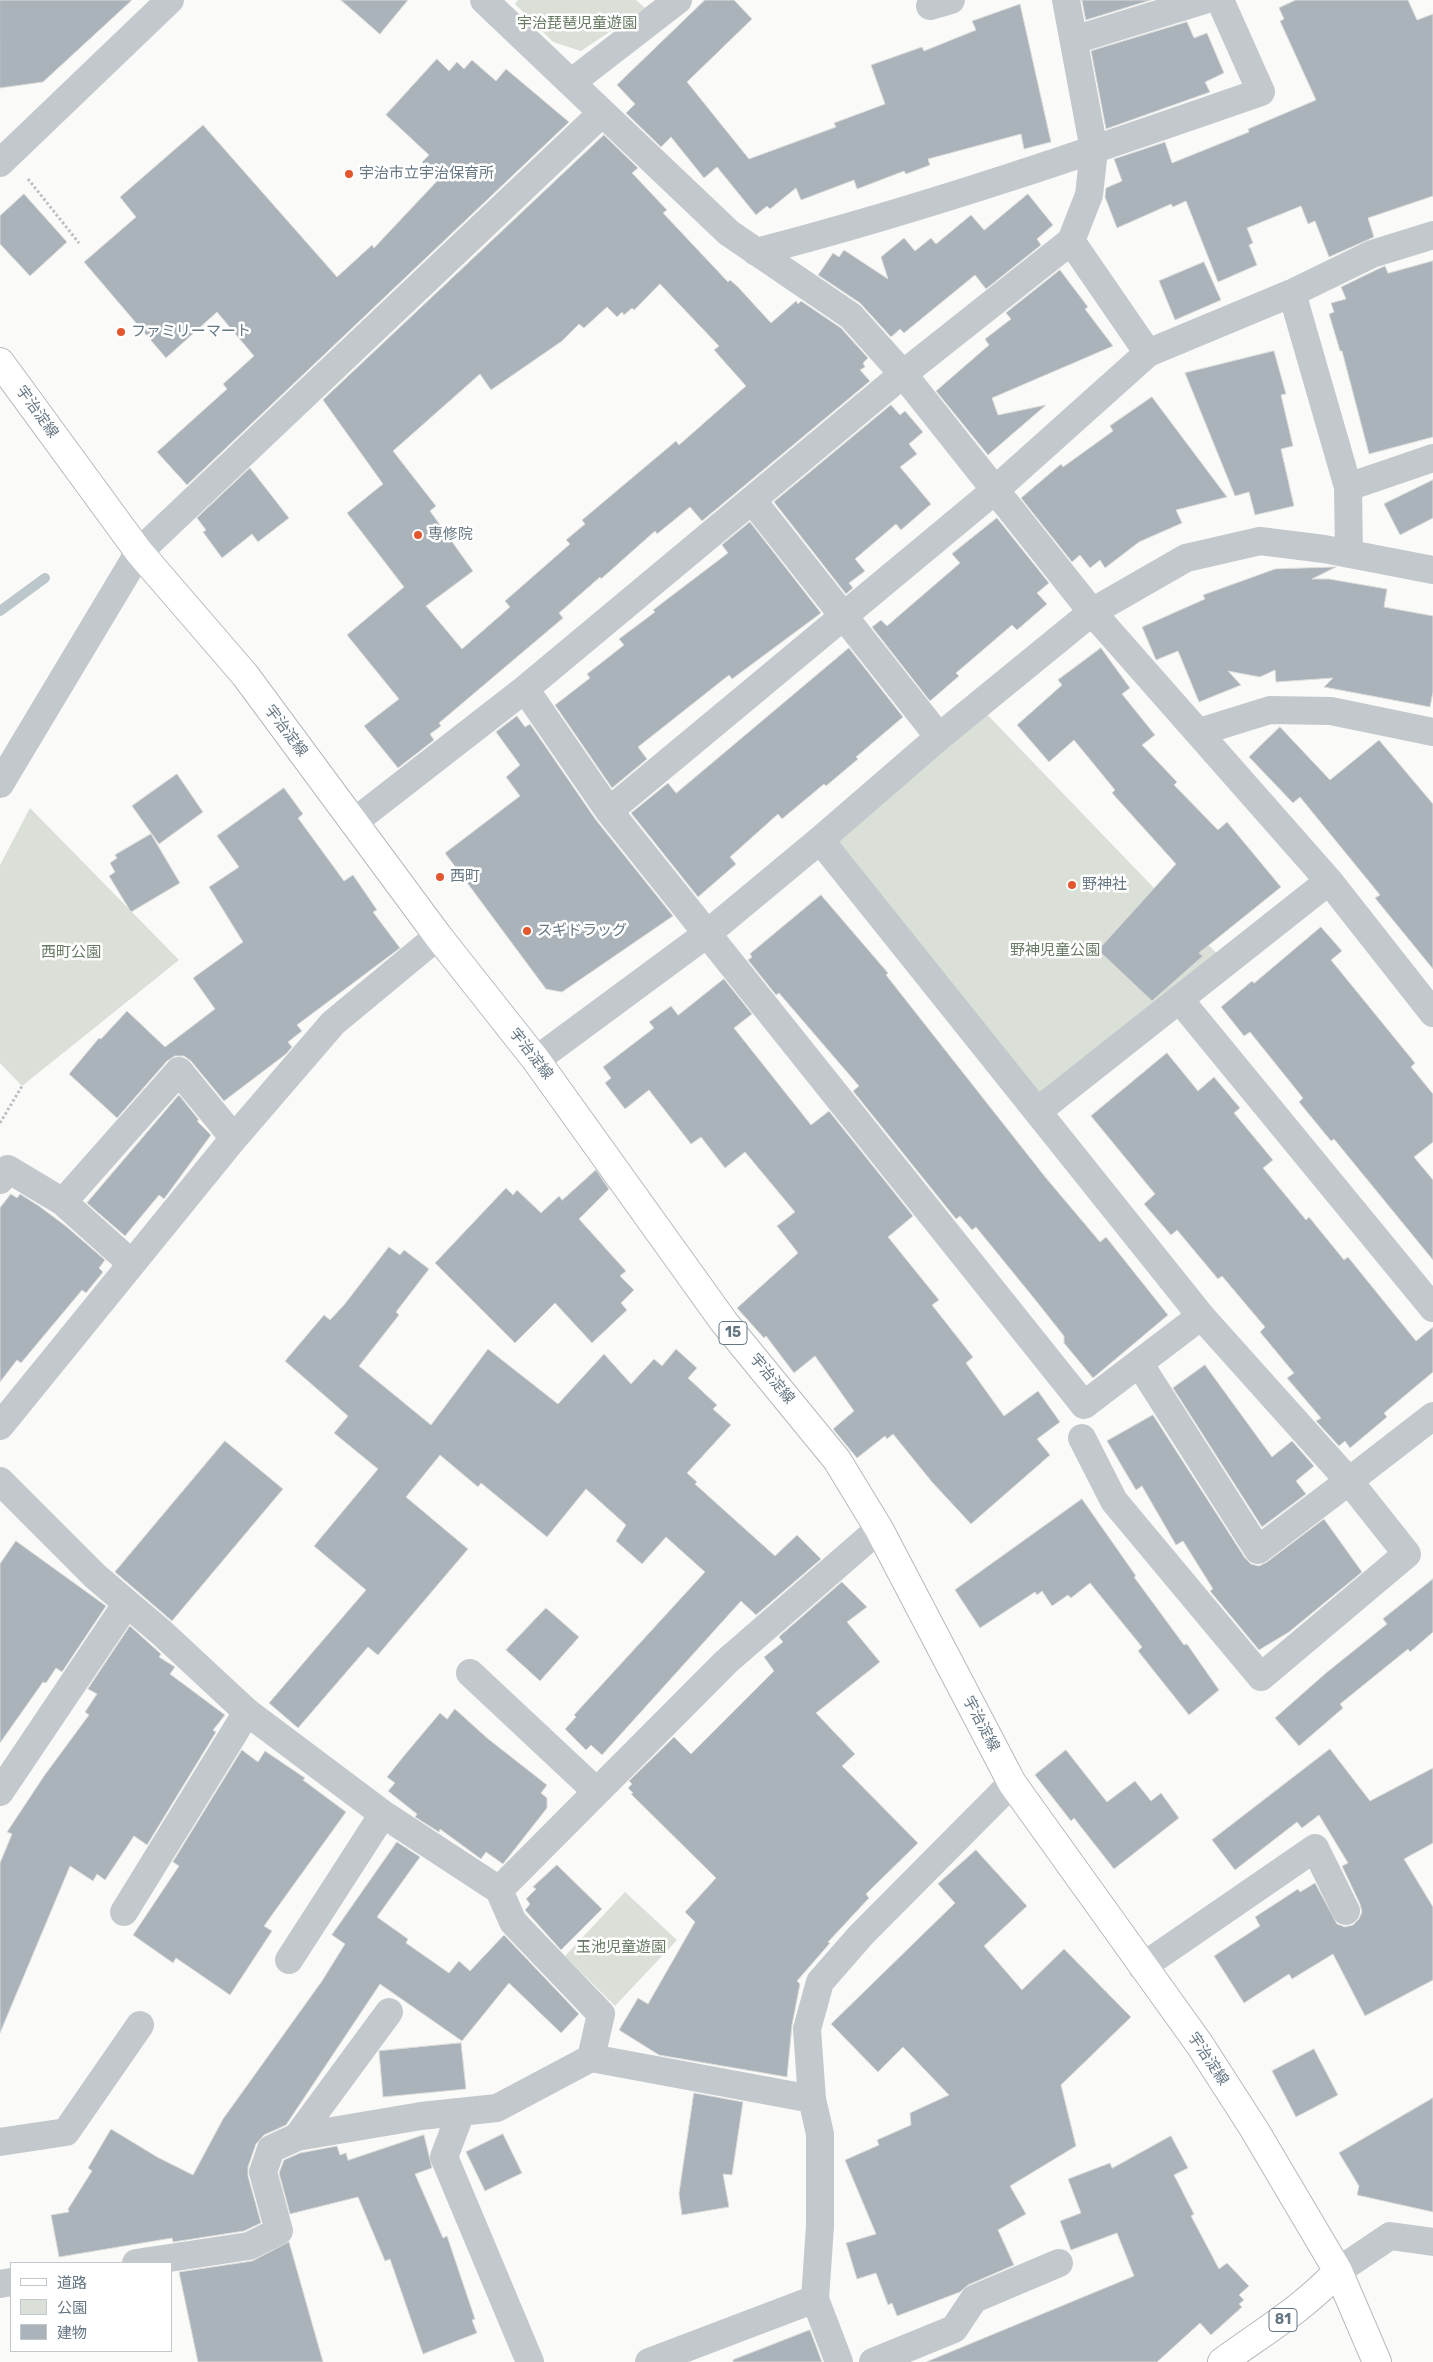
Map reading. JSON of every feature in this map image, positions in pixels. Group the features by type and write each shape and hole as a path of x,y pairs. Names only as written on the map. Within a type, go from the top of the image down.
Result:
{"main road":[{"name":"宇治淀線","path":"1,365 139,552 245,675 438,936 536,1060 724,1322 837,1460 880,1529 1012,1783 1142,1967 1200,2045 1254,2129 1338,2271 1377,2362"},
{"name":"81","path":"1222,2362 1289,2317 1320,2290 1338,2271"}],"street":[{"path":"4,159 170,0"},
{"path":"484,0 729,233 851,316 903,374 1092,612 1329,881 1433,1013"},
{"path":"572,82 678,0"},
{"path":"354,822 526,690 903,374 1071,241 1089,195 1094,150 1066,0"},
{"path":"1074,40 1204,0"},
{"path":"756,252 842,230 1094,150 1261,92 1220,0"},
{"path":"0,784 139,552 602,113"},
{"path":"609,811 994,491 1148,353 1292,293 1372,254 1433,235"},
{"path":"1071,241 1148,353"},
{"path":"1292,293 1348,487 1349,554"},
{"path":"1348,487 1433,458"},
{"path":"752,500 842,617 939,737"},
{"path":"536,1060 708,933 820,840 939,737 1092,612 1186,558 1260,540 1433,570"},
{"path":"526,690 609,811 1084,1405 1201,1316"},
{"path":"1198,732 1270,710 1331,711 1433,732"},
{"path":"820,840 1201,1316 1349,1481 1408,1554 1261,1677 1114,1501 1082,1438"},
{"path":"1038,1111 1329,881"},
{"path":"0,1426 234,1138 333,1023 438,936"},
{"path":"1179,999 1433,1308"},
{"path":"63,1202 179,1071 234,1138"},
{"path":"0,1180 8,1169 63,1202 131,1263"},
{"path":"1139,1363 1258,1550 1433,1416"},
{"path":"0,1482 95,1576 247,1712 383,1814 499,1890 513,1922 601,2014 590,2058"},
{"path":"499,1890 726,1662 880,1529"},
{"path":"0,1792 127,1603"},
{"path":"470,1673 596,1791"},
{"path":"124,1912 247,1712"},
{"path":"839,2362 815,2300 820,2226 820,2144 812,2099 808,2029 820,1982 861,1935 1012,1783"},
{"path":"289,1960 383,1814"},
{"path":"1142,1967 1314,1848 1346,1911"},
{"path":"297,2137 389,2012"},
{"path":"0,2142 66,2132 140,2025"},
{"path":"143,2262 250,2246 279,2231 263,2172 270,2149 297,2137 497,2108 590,2058 812,2099"},
{"path":"461,2112 444,2157 530,2362"},
{"path":"1338,2271 1390,2236 1433,2242"},
{"path":"872,2362 954,2328 974,2299 1059,2263"},
{"path":"648,2362 815,2300"}],"path":[{"path":"4,159 79,242"},
{"path":"0,1123 22,1086"}],"green space":[{"name":"宇治琵琶児童遊園","path":"518,0 636,0 645,8 581,51 553,42 515,4"},
{"name":"野神児童公園","path":"979,706 1226,963 1038,1111 820,840"},
{"name":"西町公園","path":"30,808 179,960 22,1086 0,1063 0,865"},
{"name":"玉池児童遊園","path":"625,1892 677,1940 615,2006 565,1956"}],"building":[{"path":"0,0 132,0 43,82 0,88"},
{"path":"341,0 408,0 380,34"},
{"path":"705,0 734,0 752,19 687,82 749,159 836,127 834,123 885,104 871,65 922,47 924,51 976,30 972,21 1020,4 1051,142 1024,149 1021,134 928,159 930,165 906,174 904,171 857,189 854,180 801,200 796,188 770,209 767,206 756,215 717,167 704,178 671,137 661,147 626,113 635,104 617,85"},
{"path":"1082,0 1151,0 1086,20"},
{"path":"1296,0 1408,0 1417,20 1433,14 1433,196 1368,218 1374,237 1329,257 1315,221 1308,224 1301,206 1247,228 1253,243 1249,245 1257,265 1218,282 1186,201 1173,207 1171,204 1117,228 1105,197 1106,188 1122,181 1114,159 1165,142 1172,163 1249,132 1248,129 1316,100 1280,21 1284,19 1279,8"},
{"path":"1187,22 1194,38 1207,33 1224,73 1205,82 1210,92 1106,129 1091,51"},
{"path":"437,59 449,71 457,62 464,69 472,60 496,81 506,69 569,122 187,485 157,452 227,389 223,384 254,356 217,312 166,358 84,262 136,217 120,197 203,125 337,277 372,245 374,248 439,179 422,162 429,155 386,115"},
{"path":"604,135 638,168 632,173 667,210 663,213 728,282 730,280 738,287 771,323 796,301 798,304 801,301 841,328 868,358 863,363 865,367 860,370 870,381 702,521 690,507 657,534 655,531 559,613 563,618 439,723 441,726 430,734 434,740 398,768 364,726 399,699 347,635 404,587 347,513 383,484 323,400","holes":["660,284 719,346 714,350 746,386 679,445 676,441 582,520 585,524 566,540 570,544 505,601 510,607 462,649 426,606 473,571 430,511 436,506 393,451 480,374 491,390 562,341 579,324 584,328 607,307 617,317 622,312 624,315 632,308 634,310"]},
{"path":"24,194 67,242 30,276 0,244 0,216"},
{"path":"1028,194 1053,225 1037,239 1041,245 986,289 975,275 904,333 900,329 891,337 860,303 818,275 833,253 839,257 844,250 888,279 881,257 904,238 915,251 931,238 936,244 971,215 984,230"},
{"path":"1433,261 1433,437 1369,454 1342,351 1340,351 1329,314 1334,312 1331,303 1346,299 1341,287 1385,266 1388,273"},
{"path":"1204,262 1221,300 1175,320 1159,281"},
{"path":"1060,270 1088,307 1085,309 1113,346 992,398 998,415 1046,405 988,455 936,391 989,345 985,339 1011,319 1006,313"},
{"path":"1274,351 1286,394 1281,395 1293,446 1281,449 1294,506 1255,515 1249,492 1235,496 1185,373"},
{"path":"1152,397 1227,497 1176,510 1182,523 1139,542 1105,568 1100,560 1090,568 1080,555 1072,562 1021,498 1061,464 1063,467 1113,431 1110,426"},
{"path":"891,405 900,415 905,411 923,432 909,444 917,454 900,467 931,504 901,530 896,524 855,559 865,571 849,583 853,588 846,594 774,502"},
{"path":"250,468 289,518 258,542 252,534 222,558 203,532 206,530 197,518"},
{"path":"1433,480 1433,518 1400,535 1384,504"},
{"path":"997,518 1049,583 1037,593 1047,604 1017,630 1012,625 956,673 959,676 930,701 872,627 881,620 887,626 960,563 952,554"},
{"path":"750,522 821,613 732,679 729,675 638,747 647,759 612,788 555,705 590,678 587,674 624,645 619,639 655,612 653,610 728,553 722,545"},
{"path":"1336,567 1312,579 1329,579 1387,589 1384,607 1433,616 1433,692 1430,707 1324,687 1333,678 1276,682 1275,670 1260,677 1228,671 1241,685 1199,702 1178,651 1156,660 1142,627 1205,599 1203,595 1275,569"},
{"path":"849,648 903,717 856,757 858,759 826,786 824,784 782,819 778,814 730,857 736,864 698,897 631,813 668,783 676,793"},
{"path":"1101,648 1130,688 1122,694 1155,735 1142,745 1177,782 1174,785 1218,830 1227,822 1281,887 1199,953 1203,956 1152,1001 1098,950 1176,864 1112,793 1115,790 1074,740 1049,762 1017,725 1062,685 1058,680"},
{"path":"517,716 525,727 530,724 596,820 673,916 562,992 546,989 445,853 520,796 506,777 520,765 496,732"},
{"path":"1280,727 1330,780 1379,740 1433,804 1433,969 1375,898 1380,895 1300,797 1293,803 1249,757"},
{"path":"177,774 203,812 159,844 132,806"},
{"path":"284,788 303,814 298,818 344,881 353,875 377,910 373,912 400,948 297,1025 302,1031 288,1042 292,1047 286,1054 224,1101 191,1061 184,1056 175,1056 167,1061 117,1118 69,1074 99,1038 101,1039 127,1011 165,1047 215,1009 193,978 243,942 209,887 239,867 217,836"},
{"path":"151,834 180,883 131,912 109,876 115,872 110,863 117,858 115,855"},
{"path":"821,895 888,973 886,975 1046,1178 1100,1242 1106,1237 1168,1315 1093,1378 1064,1343 1064,1336 976,1227 972,1230 960,1216 956,1219 853,1091 859,1086 779,993 776,995 748,960 752,957 750,954"},
{"path":"1321,927 1342,951 1331,960 1415,1063 1411,1067 1433,1094 1433,1142 1414,1157 1433,1180 1433,1260 1334,1139 1331,1141 1299,1102 1303,1098 1250,1032 1244,1036 1221,1007 1252,981 1254,983"},
{"path":"724,979 752,1014 734,1028 811,1125 829,1111 913,1216 888,1237 939,1300 932,1305 973,1357 966,1363 1004,1416 1038,1391 1060,1422 1037,1439 1050,1455 971,1524 932,1482 893,1434 887,1439 885,1436 857,1458 833,1429 854,1411 815,1356 794,1373 766,1336 764,1338 737,1308 798,1253 777,1226 795,1212 745,1152 725,1168 701,1137 691,1144 649,1090 625,1109 605,1083 611,1078 603,1067 654,1028 649,1022 671,1006 678,1015"},
{"path":"1167,1053 1198,1091 1214,1077 1240,1108 1234,1113 1273,1160 1263,1168 1306,1220 1309,1217 1344,1260 1348,1257 1416,1341 1433,1327 1433,1372 1384,1413 1387,1417 1350,1448 1345,1441 1339,1446 1316,1421 1321,1418 1287,1378 1294,1373 1260,1332 1265,1327 1222,1276 1218,1279 1177,1230 1171,1235 1144,1204 1155,1194 1091,1116"},
{"path":"179,1095 199,1120 197,1121 211,1135 164,1199 159,1195 125,1236 87,1203"},
{"path":"596,1170 609,1189 579,1219 626,1271 620,1276 634,1290 621,1303 627,1310 592,1343 555,1303 515,1343 435,1263 506,1188 513,1195 517,1190 541,1213 559,1196 562,1200"},
{"path":"11,1194 17,1198 20,1194 39,1206 105,1260 99,1268 103,1272 86,1293 82,1290 21,1363 17,1360 0,1382 0,1208"},
{"path":"389,1247 400,1255 404,1250 429,1269 396,1312 399,1315 359,1366 431,1425 488,1349 558,1404 604,1354 631,1384 654,1359 662,1366 676,1349 697,1368 688,1378 717,1405 713,1409 731,1425 687,1473 697,1482 695,1484 775,1556 797,1535 821,1559 756,1615 741,1601 602,1755 591,1745 586,1750 565,1729 576,1717 574,1715 705,1572 666,1537 642,1564 616,1541 626,1525 586,1489 547,1537 481,1483 478,1487 440,1455 406,1497 468,1549 378,1655 368,1647 298,1728 269,1703 366,1590 314,1546 378,1469 334,1433 348,1416 285,1361 324,1315 330,1320 344,1305"},
{"path":"1205,1365 1272,1457 1292,1441 1314,1466 1296,1481 1306,1494 1262,1527 1173,1388"},
{"path":"1153,1415 1245,1558 1251,1564 1259,1566 1267,1562 1324,1519 1362,1572 1289,1632 1259,1650 1210,1591 1213,1589 1183,1541 1176,1545 1142,1486 1136,1490 1107,1441"},
{"path":"225,1441 283,1489 172,1621 115,1572"},
{"path":"1082,1499 1136,1576 1134,1577 1184,1645 1187,1644 1219,1690 1189,1715 1138,1651 1142,1647 1090,1583 1071,1598 1068,1595 1052,1606 1042,1591 1037,1595 1035,1592 980,1628 955,1590"},
{"path":"16,1541 106,1606 62,1672 56,1668 46,1683 43,1682 0,1743 0,1564"},
{"path":"1433,1579 1433,1632 1410,1652 1408,1649 1340,1704 1343,1708 1299,1746 1275,1718 1326,1673 1387,1624 1383,1619"},
{"path":"842,1582 867,1607 847,1622 880,1662 816,1713 855,1754 842,1766 918,1843 866,1894 869,1898 828,1942 830,1943 797,1981 800,1984 792,2025 787,2077 659,2055 619,2030 638,1998 648,2004 695,1922 685,1912 716,1878 631,1794 633,1793 628,1788 632,1784 629,1781 674,1737 691,1754 774,1671 764,1657 783,1642 779,1637"},
{"path":"546,1608 579,1637 540,1681 506,1650"},
{"path":"130,1626 161,1654 159,1657 175,1667 170,1674 225,1715 213,1730 216,1732 147,1845 134,1836 105,1880 97,1874 93,1881 70,1866 0,2033 0,1863 12,1834 7,1832 44,1776 89,1715 85,1712 97,1694 88,1689"},
{"path":"455,1709 487,1738 547,1785 541,1793 547,1798 547,1808 503,1864 486,1852 481,1859 440,1829 439,1832 415,1817 417,1814 388,1791 395,1783 387,1777 403,1757 440,1713 447,1719"},
{"path":"1330,1749 1370,1801 1433,1768 1433,1843 1404,1859 1433,1907 1433,1980 1365,2016 1333,1954 1292,1979 1289,1974 1244,2003 1214,1956 1260,1926 1255,1917 1298,1889 1300,1892 1315,1883 1337,1924 1345,1927 1353,1925 1359,1919 1362,1912 1360,1904 1342,1866 1348,1863 1319,1815 1302,1828 1297,1822 1235,1870 1212,1840"},
{"path":"242,1750 258,1762 265,1751 305,1778 303,1780 346,1812 264,1926 272,1931 230,1995 176,1958 173,1963 133,1935 179,1866 173,1862"},
{"path":"1066,1750 1107,1802 1135,1781 1151,1801 1161,1793 1179,1818 1114,1869 1074,1818 1071,1821 1035,1775"},
{"path":"397,1842 420,1857 377,1917 408,1939 406,1943 449,1973 459,1961 470,1971 504,1935 579,2014 561,2033 509,1983 462,2041 380,1984 286,2125 264,2135 256,2144 248,2167 248,2176 261,2223 244,2231 173,2242 172,2238 59,2257 51,2215 69,2212 68,2209 92,2171 88,2168 111,2129 157,2157 193,2175 223,2119 322,1981 345,1944 332,1935"},
{"path":"976,1850 1027,1906 984,1946 1022,1990 1064,1949 1131,2017 1061,2085 1076,2146 1010,2186 1026,2214 998,2230 1014,2265 968,2285 960,2292 897,2316 892,2303 888,2305 876,2273 857,2279 846,2243 876,2234 845,2160 879,2145 877,2140 911,2125 910,2113 949,2095 903,2047 878,2072 831,2024 955,1903 938,1884"},
{"path":"557,1865 602,1909 561,1950 525,1910 530,1904 526,1899 536,1889 533,1887"},
{"path":"461,2043 466,2089 383,2097 379,2051"},
{"path":"1314,2049 1338,2095 1296,2117 1272,2071"},
{"path":"694,2093 743,2102 732,2175 723,2174 729,2207 682,2215 679,2194"},
{"path":"1433,2098 1433,2212 1357,2195 1359,2186 1339,2153"},
{"path":"503,2134 522,2173 485,2191 466,2152"},
{"path":"424,2135 432,2168 415,2174 443,2238 447,2236 475,2319 472,2320 477,2333 423,2354 390,2259 385,2261 358,2197 290,2214 279,2173 284,2160 300,2153 337,2146 340,2155 346,2153 348,2160"},
{"path":"1171,2136 1188,2168 1174,2175 1194,2214 1191,2216 1219,2269 1227,2263 1249,2286 1239,2295 1244,2300 1239,2304 1242,2307 1211,2335 1200,2323 1157,2362 926,2362 1134,2276 1117,2233 1071,2250 1060,2221 1081,2213 1068,2179 1110,2163 1112,2168"},
{"path":"289,2242 323,2362 198,2362 179,2272 252,2261"},
{"path":"810,2330 822,2362 733,2362 733,2360"}],"waterway":[{"path":"0,611 45,578"}],"place":[{"name":"宇治市立宇治保育所","path":"349,174"},
{"name":"ファミリーマート","path":"121,332"},
{"name":"専修院","path":"418,535"},
{"name":"西町","path":"440,877"},
{"name":"野神社","path":"1072,885"},
{"name":"スギドラッグ","path":"527,931"}]}
